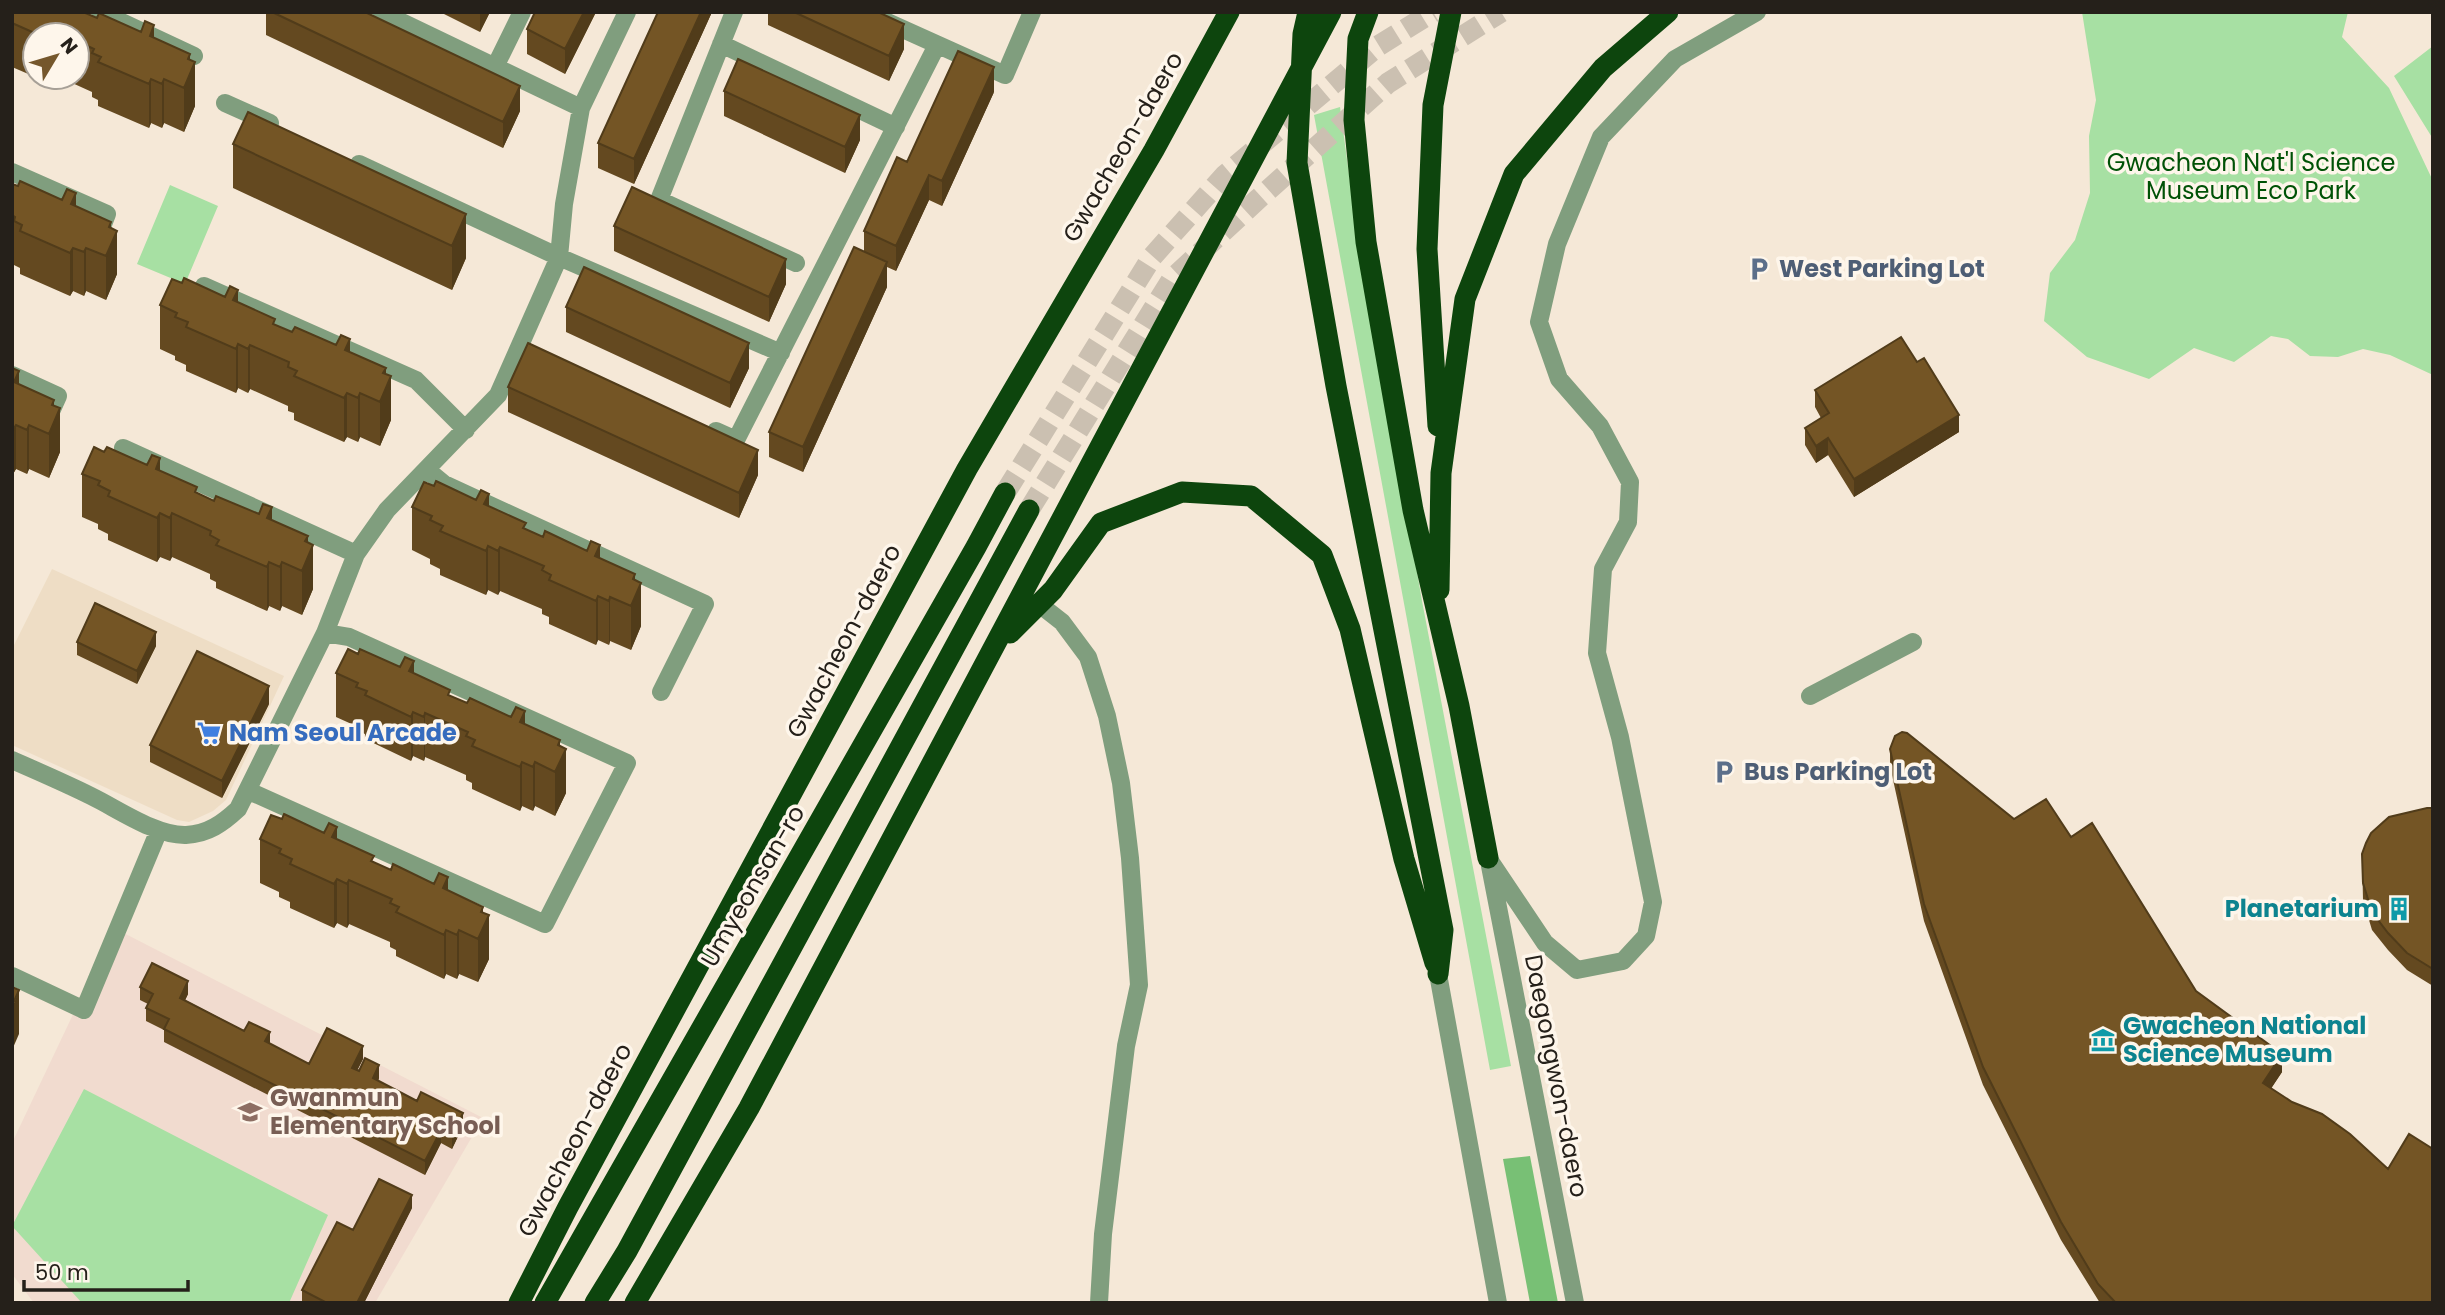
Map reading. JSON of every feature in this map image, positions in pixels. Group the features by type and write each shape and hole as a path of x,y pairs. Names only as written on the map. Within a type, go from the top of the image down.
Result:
{"highway":[{"name":"Gwacheon-daero","path":"519,1303 574,1195 960,481 1154,149 1229,12"},
{"path":"1308,12 1303,34 1297,163 1336,386 1443,930 1438,974"},
{"path":"635,1303 749,1108 1331,12"},
{"path":"1368,12 1358,39 1354,120 1366,242 1413,510 1459,706 1488,858"},
{"path":"1439,623 1441,473 1427,249 1433,105 1451,12"},
{"path":"1441,473 1465,299 1514,174 1604,68 1668,12"},
{"path":"996,646 1053,590 1101,523 1182,492 1251,496 1322,555 1350,629 1404,859 1438,974"},
{"name":"Umyeonsan-ro","path":"545,1303 1005,493"},
{"path":"595,1303 627,1251 1029,510"}],"street":[{"path":"100,12 194,56"},
{"path":"381,12 403,17 495,67 581,108"},
{"path":"495,67 522,12"},
{"path":"12,760 159,830 185,835 221,825 238,809 325,633 356,554 387,510 498,396 528,345 559,257 581,108 627,12"},
{"path":"734,12 659,200 796,263"},
{"path":"878,15 1005,75 1032,12"},
{"path":"1488,858 1545,943 1577,970 1623,961 1646,936 1653,901 1623,750 1597,653 1603,569 1628,522 1630,482 1600,426 1559,379 1539,322 1557,244 1601,137 1675,59 1757,12"},
{"path":"721,44 896,127"},
{"path":"699,423 736,440 937,45"},
{"path":"225,103 287,131"},
{"path":"349,160 559,257 781,353"},
{"path":"12,172 107,214 103,227"},
{"path":"204,286 416,380 466,430"},
{"path":"12,375 58,396 49,416"},
{"path":"123,448 356,554"},
{"path":"427,470 444,484 705,604 661,692"},
{"path":"1040,604 1062,622 1088,657 1107,716 1121,783 1130,858 1139,985 1126,1046 1103,1234 1099,1303"},
{"path":"249,791 545,924 627,762 349,637 325,633"},
{"path":"1810,696 1913,642"},
{"path":"12,976 84,1010 159,830"},
{"name":"Daegongwon-daero","path":"1488,858 1575,1303"},
{"path":"1438,974 1498,1303"}],"shaded area":[{"path":"52,569 284,676 226,800 213,811 189,822 177,820 12,745 12,649"},
{"name":"Gwanmun Elementary School","path":"114,928 483,1118 375,1303 34,1303 12,1274 12,1143"}],"green space":[{"name":"Gwacheon Nat'l Science Museum Eco Park","path":"2082,12 2348,12 2342,37 2389,88 2433,181 2433,375 2390,355 2363,349 2338,357 2310,356 2288,339 2271,336 2234,362 2194,348 2149,379 2087,357 2044,321 2050,273 2075,240 2090,193 2089,136 2096,100"},
{"path":"2433,46 2433,139 2394,76"},
{"path":"1340,107 1350,182 1422,601 1511,1066 1490,1070 1314,115"},
{"path":"170,185 218,206 185,284 137,264"},
{"path":"84,1089 328,1215 289,1303 82,1303 12,1226"},
{"path":"1530,1156 1558,1303 1530,1303 1503,1159"}],"building":[{"path":"12,12 83,12 97,18 99,13 141,32 145,21 154,25 150,36 190,54 188,59 195,62 184,88 164,79 162,84 151,79 149,84 98,62 101,57 92,53 94,49 91,48 91,21 21,21 21,27 12,23"},
{"path":"272,12 365,12 520,86 503,122"},
{"path":"535,12 584,12 565,49 527,29"},
{"path":"658,12 701,12 634,159 598,143"},
{"path":"794,12 878,12 904,24 889,56"},
{"path":"958,51 994,67 942,181 929,175 896,246 864,231 897,157 907,162"},
{"path":"738,59 860,115 845,147 724,91"},
{"path":"248,112 466,214 452,246 233,144"},
{"path":"20,181 62,200 67,189 76,193 71,204 111,222 109,227 117,231 106,256 86,248 84,252 73,248 70,253 20,231 22,225 14,221 15,217 12,215 12,184 18,186"},
{"path":"632,187 786,259 769,297 614,226"},
{"path":"854,247 887,262 803,447 769,432"},
{"path":"584,267 749,343 730,383 566,307"},
{"path":"184,278 225,297 230,286 238,290 233,300 275,319 273,324 292,332 295,327 336,345 341,335 350,339 345,350 386,368 383,373 391,376 380,402 360,393 358,398 347,393 344,398 294,376 297,371 288,367 289,362 250,345 248,349 238,344 236,349 186,327 188,322 175,317 177,313 160,305 172,279 182,283"},
{"path":"1901,337 1917,362 1924,358 1959,415 1854,479 1828,438 1816,446 1805,428 1829,413 1815,390"},
{"path":"528,343 758,450 739,493 508,387"},
{"path":"12,368 19,371 14,382 54,400 52,405 60,408 49,434 29,425 27,430 16,425 12,430"},
{"path":"94,447 104,452 107,447 147,465 152,455 160,458 156,469 197,487 195,492 214,501 216,496 259,514 263,504 272,507 267,518 308,536 305,541 313,545 302,571 282,562 280,567 269,562 267,567 216,545 219,540 210,535 211,531 172,513 170,518 160,513 157,518 108,496 110,491 98,485 100,481 82,474"},
{"path":"436,481 476,500 481,490 489,494 484,504 526,523 523,528 543,537 545,531 587,551 591,541 600,545 595,556 635,574 633,579 641,583 631,606 610,597 609,601 598,596 596,601 549,580 551,575 542,570 544,566 500,547 498,551 488,546 486,551 440,531 443,526 430,520 432,516 412,507 424,482 434,486"},
{"path":"95,603 156,632 137,671 77,642"},
{"path":"348,649 358,654 360,649 400,667 405,657 414,661 409,671 450,690 448,695 467,703 470,698 511,717 516,707 525,711 520,722 560,740 558,745 566,749 555,772 535,762 533,767 522,762 520,767 472,746 475,740 466,736 468,732 425,713 424,717 413,712 411,717 365,695 367,691 356,687 358,683 336,673"},
{"name":"Nam Seoul Arcade","path":"197,651 269,686 222,781 150,745"},
{"name":"Gwacheon National Science Museum","path":"1902,732 1907,733 2014,819 2046,799 2071,837 2092,823 2196,991 2282,1054 2263,1083 2292,1102 2322,1114 2350,1134 2388,1169 2409,1134 2433,1149 2433,1303 2116,1303 2098,1284 2061,1222 1983,1067 1924,904 1890,749 1895,736"},
{"name":"Planetarium","path":"2433,808 2433,969 2407,953 2388,933 2372,912 2363,883 2362,854 2371,833 2389,817"},
{"path":"284,814 324,833 329,823 337,827 332,837 374,856 371,861 391,870 393,864 434,884 439,873 448,877 443,888 483,907 481,912 489,915 478,939 459,930 457,935 446,930 444,935 396,912 399,907 390,903 392,899 349,880 347,884 337,879 334,884 290,864 292,859 279,853 281,849 260,839 271,815 282,819"},
{"path":"152,963 188,981 180,998 244,1031 249,1022 270,1032 265,1041 309,1064 327,1028 363,1046 352,1068 359,1071 365,1058 379,1065 373,1078 417,1101 421,1092 463,1113 452,1136 441,1130 425,1161 164,1029 169,1019 146,1008 153,994 140,987"},
{"path":"12,987 19,990 12,1006"},
{"path":"379,1179 412,1195 357,1303 327,1303 302,1290 337,1222 353,1230"}],"tunnel":[{"path":"1005,493 1152,257 1225,175 1378,46 1433,12"},
{"path":"1029,510 1172,279 1388,83 1501,12"}],"place":[{"name":"West Parking Lot","path":"1759,269"},
{"name":"Nam Seoul Arcade","path":"209,733"},
{"name":"Bus Parking Lot","path":"1724,772"},
{"name":"Planetarium","path":"2399,909"},
{"name":"Gwacheon National Science Museum","path":"2103,1040"},
{"name":"Gwanmun Elementary School","path":"250,1112"}]}
